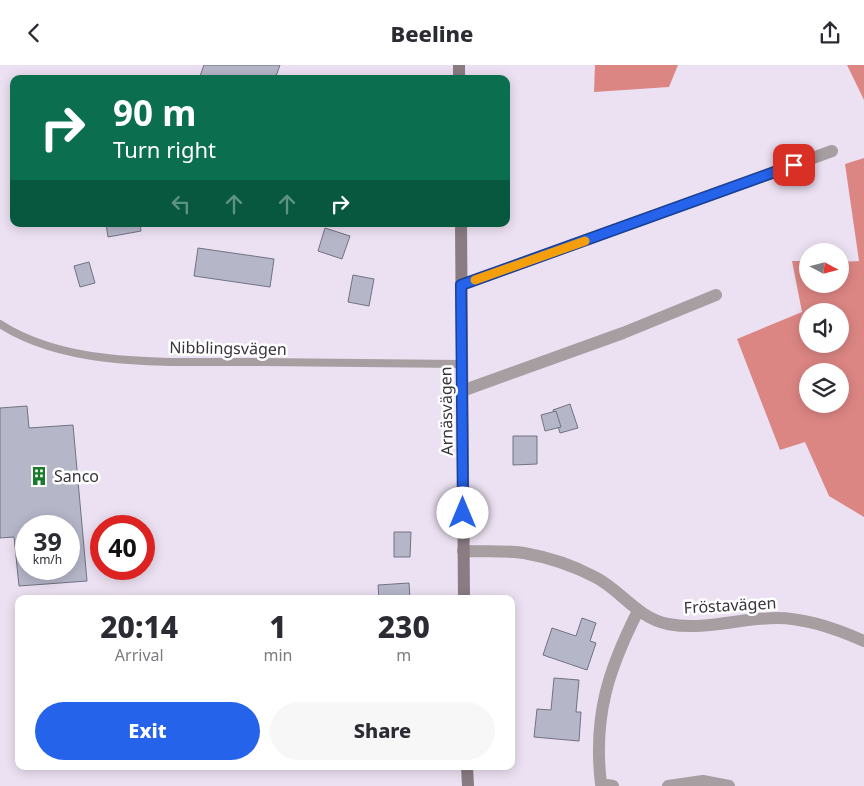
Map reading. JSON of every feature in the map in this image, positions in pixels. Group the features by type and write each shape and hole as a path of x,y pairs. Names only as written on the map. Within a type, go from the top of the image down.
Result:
{"street":[{"path":"461,285 832,151"},
{"name":"Arnäsvägen","path":"461,227 464,595"},
{"path":"462,391 623,333 716,295"},
{"name":"Fröstavägen","path":"463,551 524,553 558,562 597,578 638,611 667,624 694,627 778,618 805,620 864,641"},
{"path":"613,786 601,784 598,755 599,725 610,675 619,648 638,611"},
{"path":"467,770 468,786"},
{"path":"668,786 703,781 729,786"}],"lane":[{"name":"Nibblingsvägen","path":"0,324 17,335 51,347 98,357 158,361 462,364"}],"shaded area":[{"path":"595,65 678,65 669,87 594,92"},
{"path":"847,65 864,65 864,100"},
{"path":"864,158 864,517 829,496 805,442 780,450 737,339 799,313 799,353 849,353 849,303 800,303 792,261 799,261 799,293 849,293 849,262 859,261 845,164"}],"building":[{"path":"204,65 280,65 276,75 200,75"},
{"path":"106,227 140,227 141,231 108,237"},
{"path":"325,228 350,236 342,259 318,251"},
{"path":"198,248 274,259 270,287 194,276"},
{"path":"89,262 95,283 80,287 74,266"},
{"path":"353,275 374,279 369,306 348,302"},
{"path":"570,404 578,428 560,433 553,410"},
{"name":"Sanco","path":"27,406 29,428 73,425 87,581 19,586 18,580 80,580 80,515 15,515 15,547 14,537 0,538 0,408"},
{"path":"556,411 561,427 545,431 541,415"},
{"path":"513,436 537,436 537,464 513,465"},
{"path":"394,532 411,532 410,557 394,557"},
{"path":"409,583 410,595 379,595 378,585"},
{"path":"582,618 596,623 590,641 596,643 587,670 543,655 552,628 576,636"},
{"path":"554,678 579,680 576,712 581,712 579,741 534,737 537,709 551,710"}],"slow traffic":[{"path":"475,280 585,241"}],"place":[{"name":"Sanco","path":"39,476"}],"route":[{"path":"463,513 461,285 794,165"}]}
